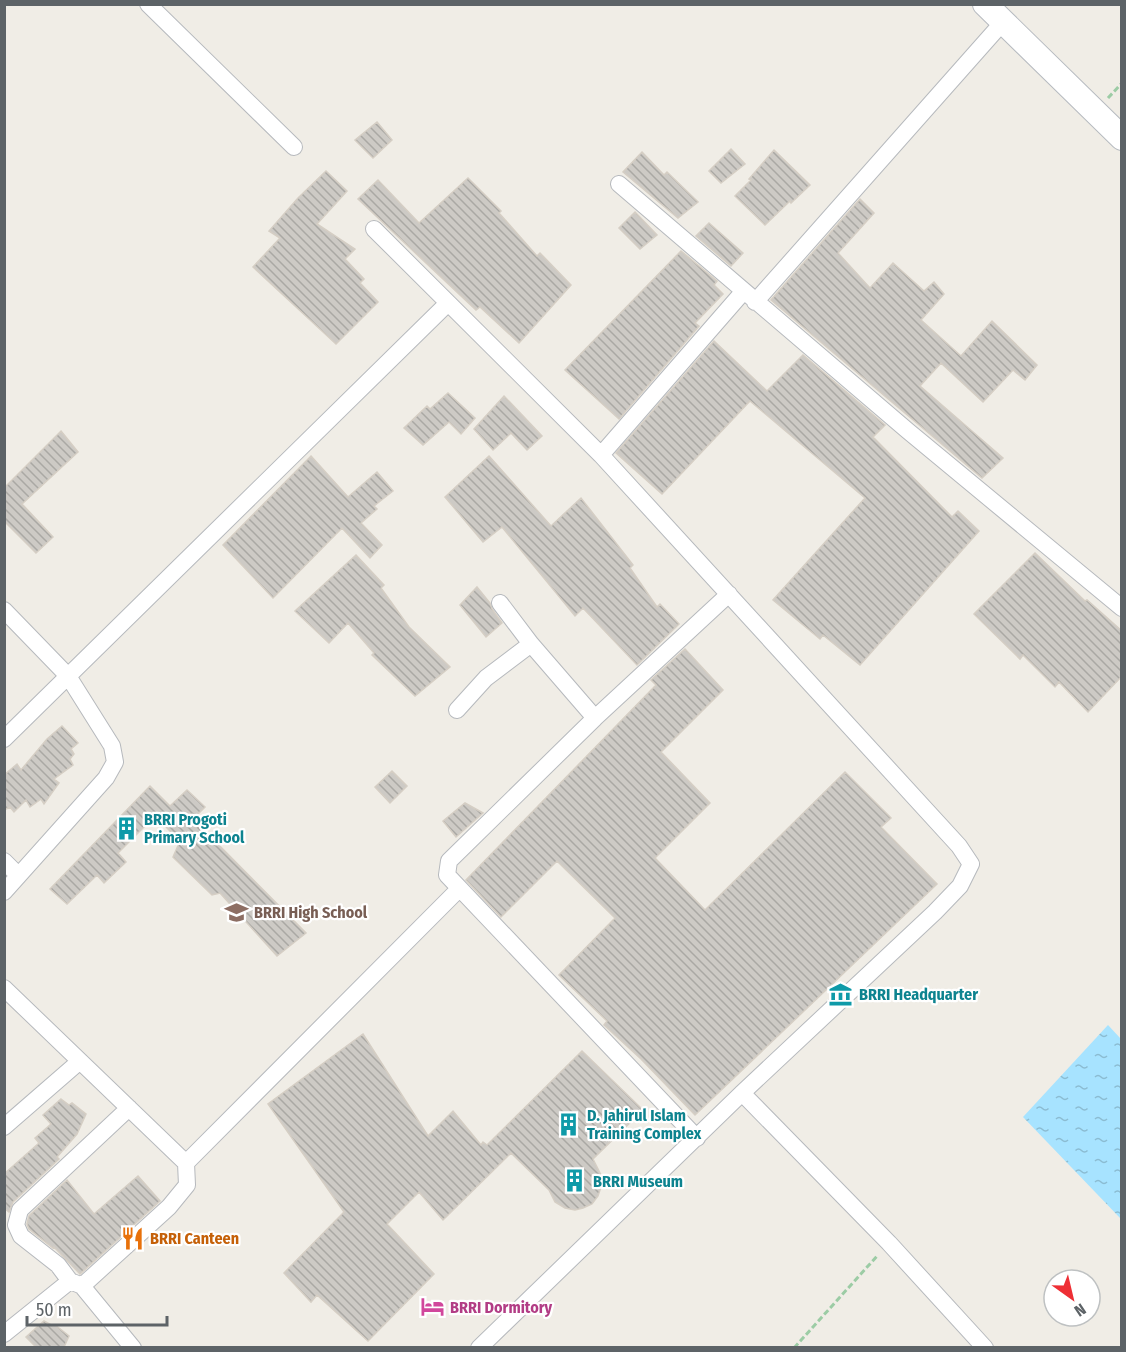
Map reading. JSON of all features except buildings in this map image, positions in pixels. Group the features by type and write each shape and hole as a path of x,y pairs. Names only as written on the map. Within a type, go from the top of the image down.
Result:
{"main road":[{"path":"985,4 1122,138"}],"street":[{"path":"148,4 294,147"},
{"path":"601,455 1003,22"},
{"path":"619,184 749,297 1122,608"},
{"path":"374,229 601,455 958,846 971,864 960,886 935,912 742,1093 479,1347"},
{"path":"4,739 448,303"},
{"path":"697,1138 447,875 449,861 595,718 729,594"},
{"path":"500,603 531,644 595,718"},
{"path":"4,610 68,676 112,746 115,762 106,778 4,892"},
{"path":"457,710 486,678 531,644"},
{"path":"4,861 18,875"},
{"path":"186,1163 459,889"},
{"path":"4,988 186,1163 187,1185 169,1207 76,1283 4,1334"},
{"path":"4,1127 80,1061"},
{"path":"742,1093 889,1242 985,1347"},
{"path":"129,1108 20,1210 16,1225 21,1236 58,1265 133,1347"}],"path":[{"path":"794,1347 889,1242"}],"water":[{"path":"1108,1025 1121,1039 1121,1219 1023,1117"}],"place":[{"name":"BRRI Progoti Primary School","path":"126,828"},
{"name":"BRRI High School","path":"236,912"},
{"name":"BRRI Headquarter","path":"841,994"},
{"name":"D. Jahirul Islam Training Complex","path":"569,1124"},
{"name":"BRRI Museum","path":"575,1181"},
{"name":"BRRI Canteen","path":"132,1238"},
{"name":"BRRI Dormitory","path":"432,1307"}]}
